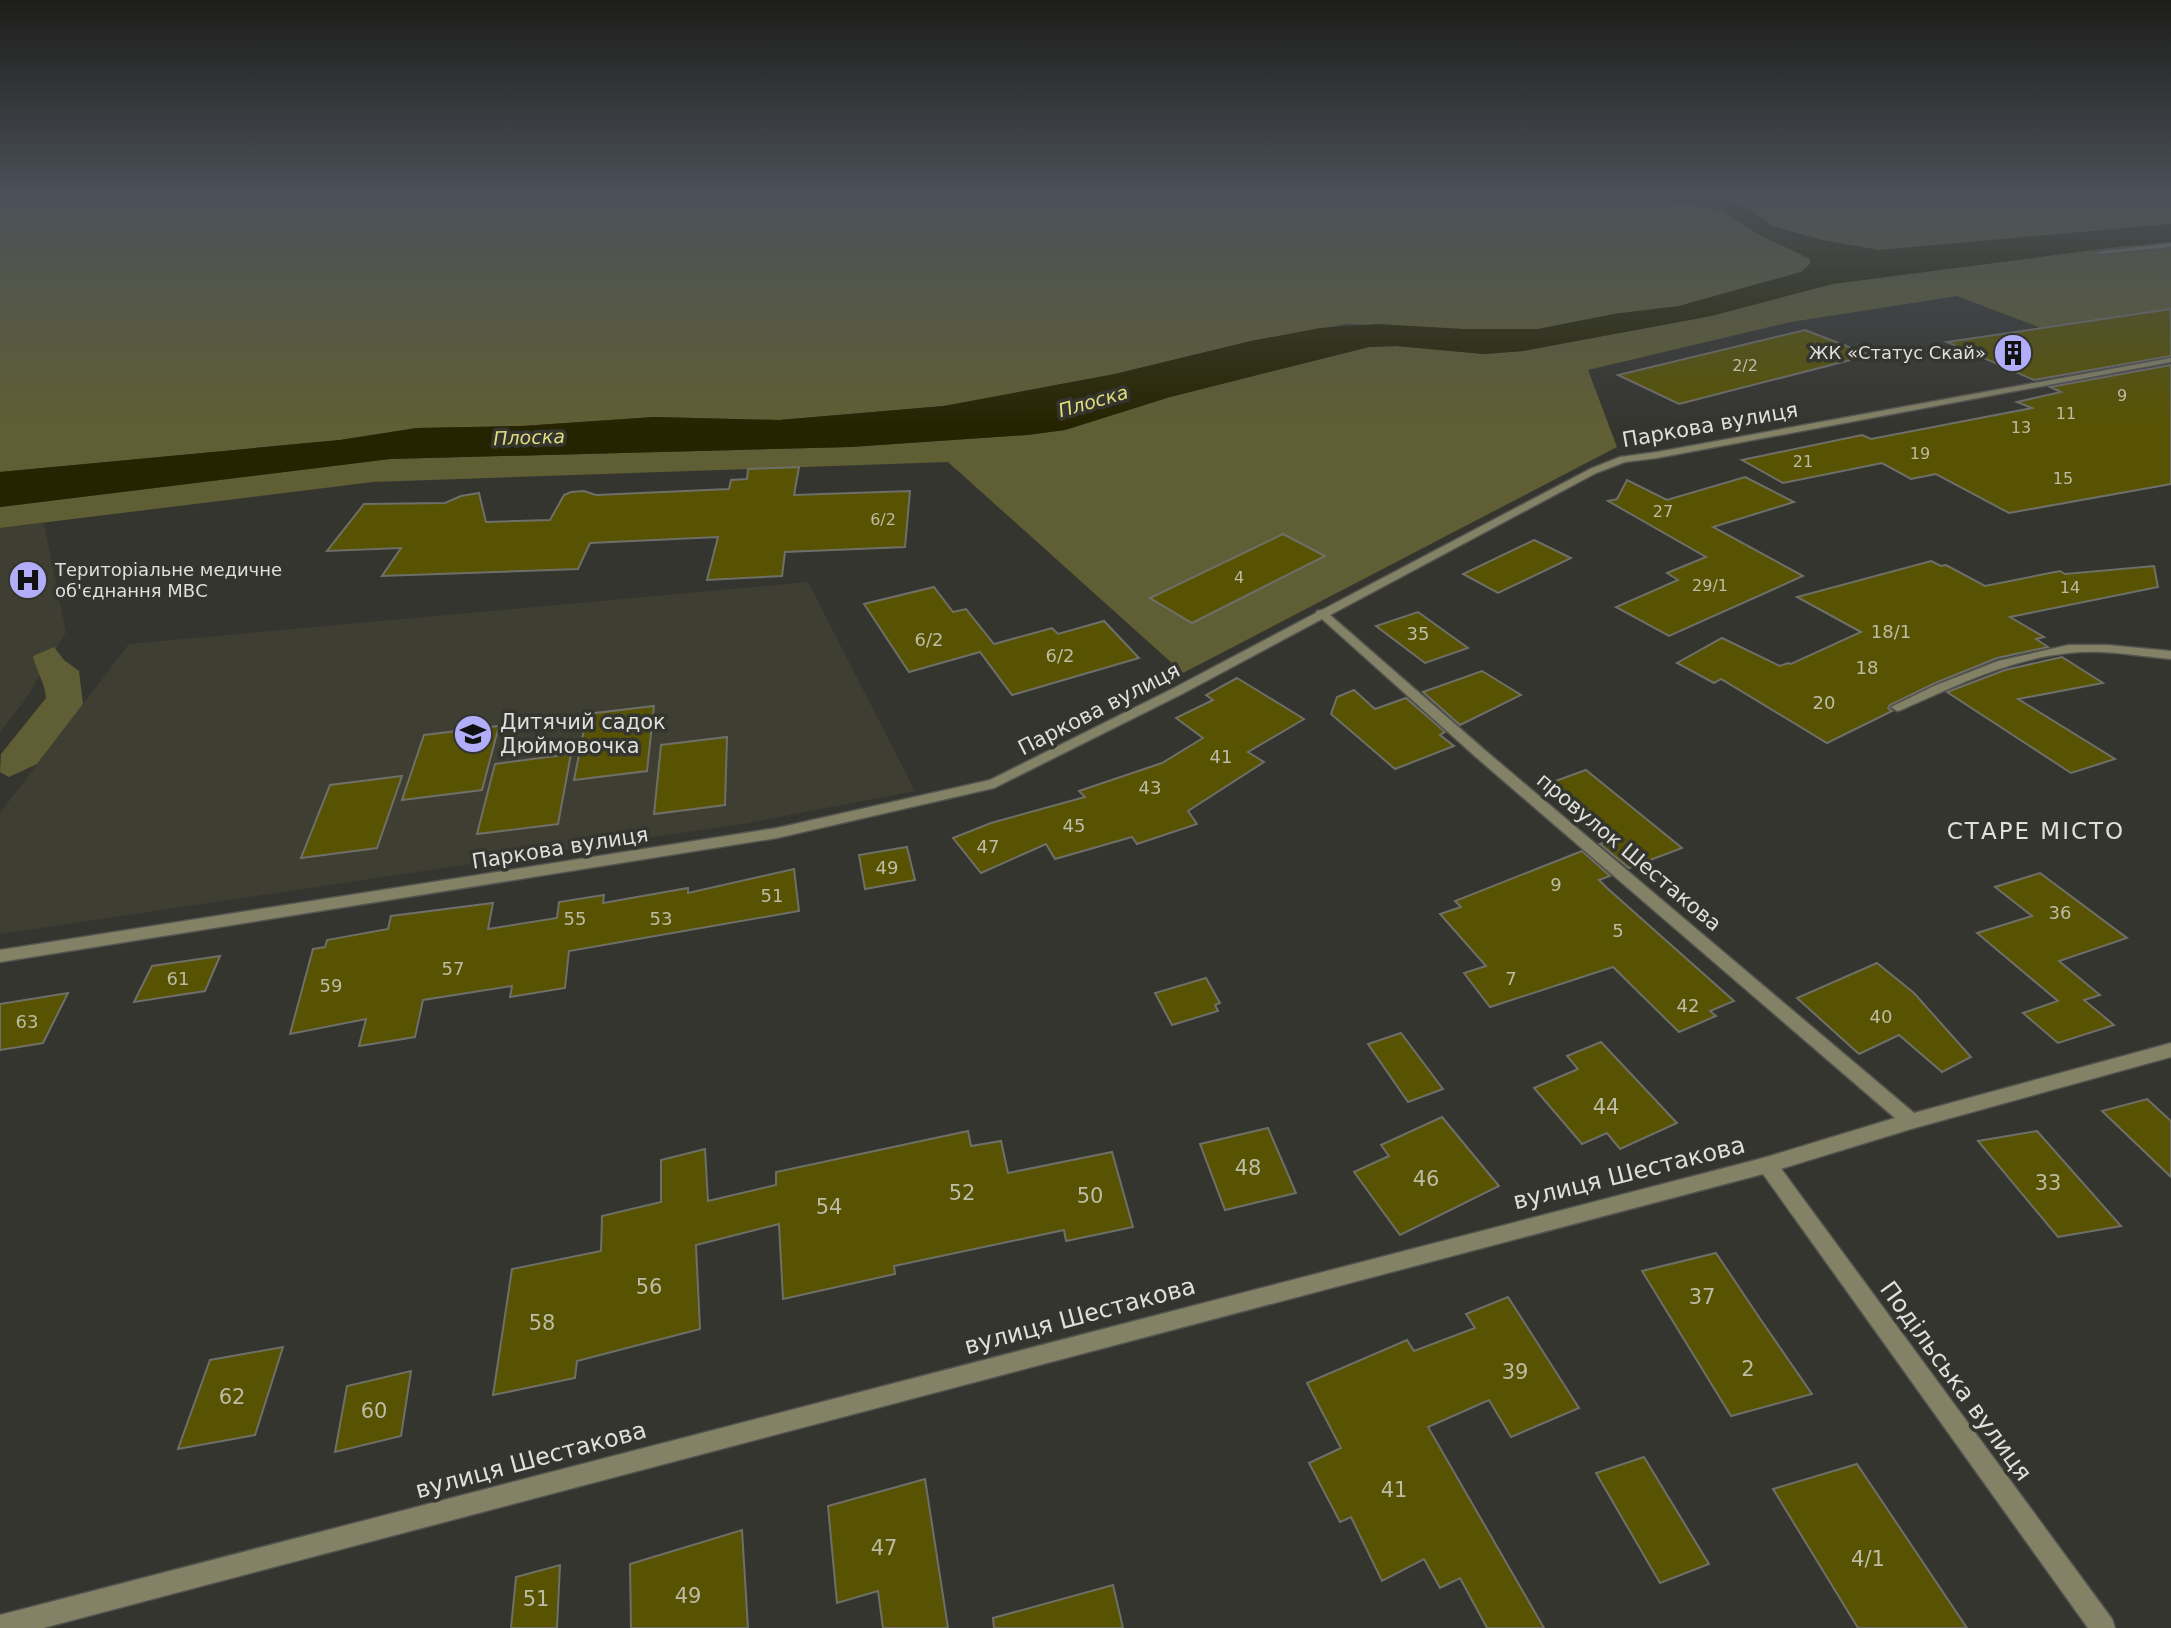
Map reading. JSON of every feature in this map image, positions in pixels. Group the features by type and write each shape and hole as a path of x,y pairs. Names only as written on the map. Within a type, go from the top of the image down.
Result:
{"street":[{"name":"Паркова вулиця","path":"0,956 777,833 993,784 1178,691 1593,471 1623,459 1657,456 2171,360"},
{"name":"провулок Шестакова","path":"1321,613 1482,755 1912,1121"},
{"path":"1896,707 1993,665 2026,656 2072,649 2171,655"},
{"name":"вулиця Шестакова","path":"0,1627 1767,1165 1912,1121 2171,1050"},
{"name":"Подільська вулиця","path":"1767,1165 2103,1628"}],"shaded area":[{"path":"0,273 1798,273 1679,306 1614,314 1538,329 1347,324 1251,341 1115,374 944,406 779,420 654,417 522,426 417,428 340,440 0,472"},
{"path":"1917,273 2171,273 2171,352 2126,360 1957,296 1791,322 1588,370 1617,447 1183,673 948,462 373,482 0,528 0,507 390,459 850,447 1065,430 1170,397 1369,347 1396,346 1484,354 1523,351 1711,316 1832,284"},
{"name":"Територіальне медичне об'єднання МВС","path":"44,523 66,632 25,700 0,732 0,528"},
{"name":"Дитячий садок Дюймовочка","path":"808,582 915,791 748,823 0,934 0,813 129,644"},
{"path":"54,647 64,660 79,671 83,704 37,764 9,777 0,772 1,754 46,698 33,656"}],"water":[{"name":"Плоска","path":"1798,273 1917,273 1832,284 1711,316 1523,351 1484,354 1396,346 1369,347 1170,397 1065,430 1027,435 850,447 390,459 0,507 0,472 340,440 417,428 522,426 654,417 779,420 944,406 1115,374 1251,341 1320,328 1378,324 1463,329 1538,329 1614,314 1679,306"}],"building":[{"path":"2171,309 2171,356 2034,380 1947,342"},
{"path":"1805,330 1870,355 1679,404 1618,375"},
{"path":"2171,365 2171,484 2009,513 1936,474 1911,479 1882,463 1783,483 1742,460 1862,435 1871,439 2032,408 2017,402 2061,392 2050,387"},
{"path":"799,467 794,495 910,491 905,547 785,552 782,576 707,580 718,537 590,543 578,569 382,576 401,548 327,551 364,504 445,503 461,496 479,493 486,522 550,520 564,495 571,492 584,491 596,495 729,489 731,480 747,479 748,469"},
{"path":"1745,477 1794,502 1713,527 1803,576 1669,636 1616,607 1678,580 1667,573 1706,557 1608,501 1617,499 1627,480 1667,500"},
{"path":"1283,534 1325,556 1192,623 1150,598"},
{"path":"1534,540 1571,558 1498,593 1463,574"},
{"path":"1931,561 1941,566 1946,565 1985,586 2060,571 2065,574 2154,566 2158,587 2010,617 2044,637 2036,639 2048,647 1997,658 1933,684 1890,705 1888,708 1892,711 1827,743 1721,679 1714,683 1677,663 1722,638 1780,666 1791,664 1861,632 1797,597"},
{"path":"934,587 953,612 966,609 994,644 1052,628 1058,634 1104,621 1139,658 1012,695 980,652 909,672 864,604"},
{"path":"1418,612 1468,648 1425,663 1376,626"},
{"path":"2062,657 2103,683 2018,699 2115,759 2071,773 1947,692 2005,670"},
{"path":"1482,671 1521,695 1460,725 1423,692"},
{"path":"1237,678 1304,719 1248,752 1264,762 1188,811 1197,824 1137,844 1132,837 1055,859 1046,844 981,873 953,838 991,823 1085,797 1079,791 1162,763 1203,738 1176,718 1213,700 1206,695"},
{"path":"1354,690 1375,709 1406,698 1445,732 1440,735 1454,746 1395,769 1331,714 1337,697"},
{"path":"654,706 647,771 574,780 587,714"},
{"path":"499,726 482,790 402,800 424,735"},
{"path":"727,737 725,805 654,814 661,745"},
{"path":"571,754 558,824 477,834 495,764"},
{"path":"1586,770 1682,848 1629,868 1600,844 1609,841 1544,785"},
{"path":"402,776 377,848 301,858 330,785"},
{"path":"907,847 915,880 865,889 859,855"},
{"path":"1582,851 1610,876 1599,880 1607,888 1734,1001 1710,1011 1716,1016 1679,1032 1613,967 1490,1007 1464,973 1486,966 1440,914 1461,907 1455,901"},
{"path":"794,869 799,911 569,951 565,988 510,997 512,986 423,1000 415,1037 359,1046 366,1019 290,1034 313,949 325,947 327,940 388,929 391,916 493,903 488,929 557,918 559,902 604,895 603,903 688,888 688,893"},
{"path":"2040,873 2127,938 2059,961 2100,995 2084,1000 2114,1025 2058,1043 2023,1013 2058,1001 1977,933 2032,916 1995,887"},
{"path":"220,956 205,991 134,1002 152,966"},
{"path":"1877,963 1914,993 1971,1057 1942,1072 1899,1035 1859,1054 1797,998"},
{"path":"1206,978 1220,1003 1215,1005 1218,1011 1172,1025 1155,993"},
{"path":"68,993 43,1043 0,1050 0,1004"},
{"path":"1401,1033 1443,1089 1408,1102 1368,1044"},
{"path":"1601,1042 1677,1123 1620,1149 1607,1133 1582,1144 1534,1088 1578,1069 1567,1056"},
{"path":"2147,1099 2171,1121 2171,1177 2102,1111"},
{"path":"1442,1117 1499,1186 1400,1235 1354,1172 1389,1156 1381,1145"},
{"path":"1268,1128 1296,1193 1225,1210 1200,1144"},
{"path":"968,1131 971,1146 1001,1141 1008,1173 1112,1152 1133,1227 1066,1241 1064,1230 894,1266 895,1274 783,1299 779,1224 696,1245 700,1329 577,1361 575,1378 493,1395 512,1269 601,1251 602,1216 661,1202 661,1160 705,1149 708,1201 776,1185 776,1172"},
{"path":"2037,1131 2121,1226 2058,1237 1978,1141"},
{"path":"1716,1253 1812,1394 1731,1416 1642,1271"},
{"path":"1508,1297 1579,1408 1511,1437 1489,1400 1428,1427 1544,1628 1487,1628 1460,1578 1440,1588 1424,1559 1382,1581 1351,1517 1340,1522 1309,1463 1341,1448 1307,1383 1407,1340 1414,1351 1475,1328 1466,1314"},
{"path":"283,1347 255,1435 178,1449 210,1360"},
{"path":"411,1371 401,1436 335,1452 347,1386"},
{"path":"1644,1457 1709,1564 1660,1583 1596,1473"},
{"path":"1857,1464 1967,1628 1858,1628 1773,1489"},
{"path":"925,1479 948,1628 883,1628 878,1591 837,1603 828,1506"},
{"path":"742,1530 748,1628 631,1628 630,1564"},
{"path":"560,1565 557,1628 511,1628 516,1577"},
{"path":"1113,1585 1123,1628 994,1628 993,1618"}],"place":[{"name":"ЖК «Статус Скай»","path":"2013,353"},
{"name":"Територіальне медичне об'єднання МВС","path":"28,580"},
{"name":"Дитячий садок Дюймовочка","path":"473,734"}],"district":[{"name":"СТАРЕ МІСТО","path":"2036,831"}]}
